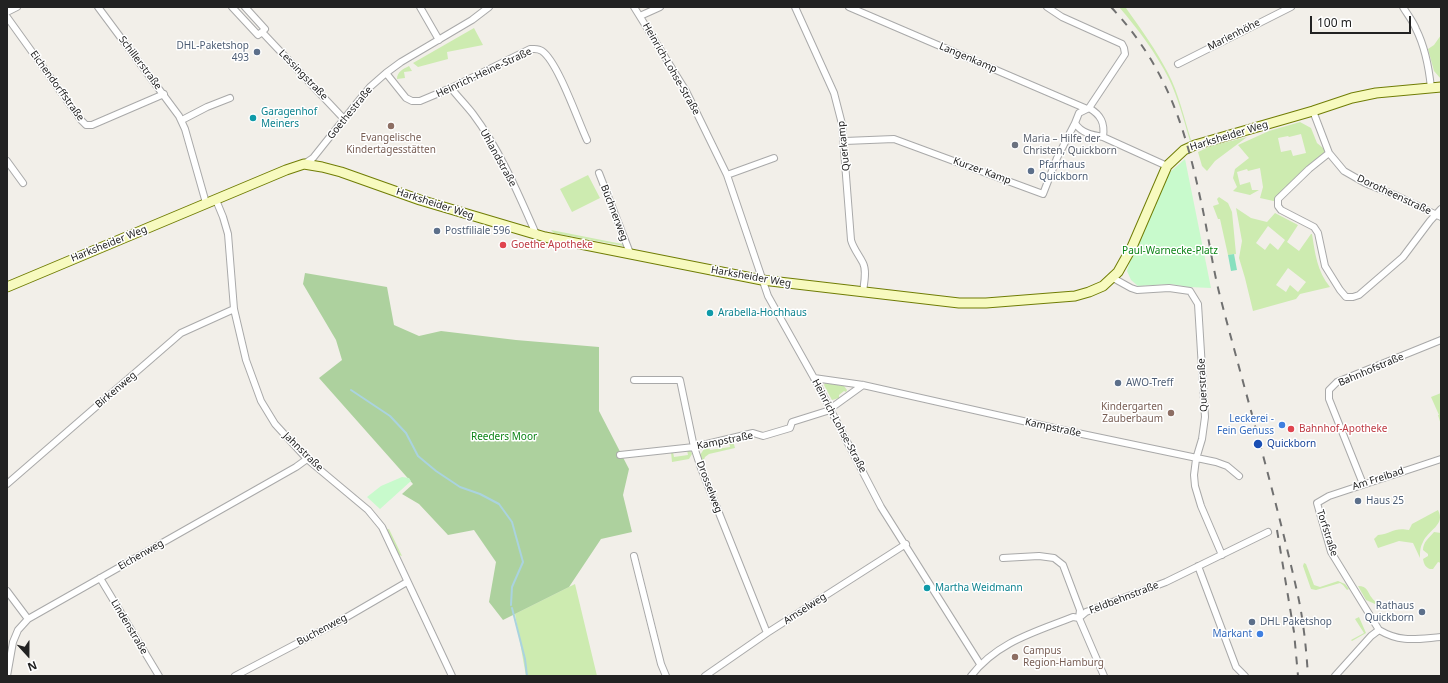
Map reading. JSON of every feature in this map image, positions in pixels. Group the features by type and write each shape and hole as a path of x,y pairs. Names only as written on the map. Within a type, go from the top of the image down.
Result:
{"main road":[{"name":"Harksheider Weg","path":"7,286 286,170 304,164 341,172 420,200 536,234 762,280 956,303 986,303 1075,296 1103,286 1118,272 1132,247 1168,166 1184,150 1194,145 1313,111 1352,98 1376,93 1441,87"}],"street":[{"path":"7,12 17,7"},
{"name":"Schillerstraße","path":"98,7 182,120 206,204"},
{"name":"Lessingstraße","path":"232,7 258,35 265,28 245,7"},
{"path":"420,7 439,40"},
{"name":"Goethestraße","path":"304,164 313,158 370,87 386,73 401,62 472,20 489,7"},
{"name":"Heinrich-Lohse-Straße","path":"634,7 686,92 727,175 768,296 814,378 881,507 906,544 980,664"},
{"path":"640,16 660,7"},
{"name":"Querkamp","path":"795,7 834,93 842,124 851,240 864,263 865,269 863,292"},
{"name":"Langenkamp","path":"849,7 1095,112 1101,119 1104,127 1103,137"},
{"path":"1047,7 1062,16 1122,44 1124,48 1125,54 1088,109 1079,113 1075,123 1078,128 1087,133 1103,137 1168,166"},
{"name":"Marienhöhe","path":"1178,64 1291,7"},
{"path":"1403,7 1416,28 1422,43 1428,64 1431,88"},
{"name":"Eichendorffstraße","path":"7,12 81,120 86,124 92,125 164,94"},
{"name":"Lessingstraße","path":"262,32 344,119"},
{"name":"Heinrich-Heine-Straße","path":"386,73 406,98 412,101 420,101 451,88 530,49 537,48 550,59 560,77 587,140"},
{"name":"Uhlandstraße","path":"451,88 473,113 489,139 528,214 536,234"},
{"path":"182,120 207,106 230,98"},
{"name":"Dorotheenstraße","path":"1313,111 1329,153 1344,171 1366,183 1439,213"},
{"name":"Kurzer Kamp","path":"844,141 894,139 1043,194 1075,123"},
{"path":"1329,153 1309,169 1278,199 1278,206 1281,210 1314,227 1318,233 1324,263 1340,290 1346,296 1353,297 1359,295 1403,257 1439,213"},
{"path":"727,175 774,158"},
{"path":"7,161 23,183"},
{"name":"Büchnerweg","path":"599,173 630,253"},
{"name":"Jahnstraße","path":"216,200 228,234 234,309 246,360 261,401 275,424 307,459 368,510 382,527 452,676"},
{"name":"Querstraße","path":"1113,278 1136,290 1169,288 1190,291 1198,304 1205,417 1194,475 1197,494 1222,555"},
{"name":"Birkenweg","path":"7,484 181,333 234,309"},
{"name":"Bahnhofstraße","path":"1362,484 1329,399 1329,390 1337,382 1441,340"},
{"name":"Kampstraße","path":"814,378 863,386 1196,459 1216,462 1227,466 1239,476"},
{"name":"Drosselweg","path":"634,380 680,380 694,447 701,468 767,633"},
{"name":"Kampstraße","path":"620,455 694,447 753,433 763,436 790,428 792,422 827,411 863,386"},
{"name":"Eichenweg","path":"7,676 13,642 18,630 28,619 296,467 307,459"},
{"name":"Am Freibad","path":"1317,503 1329,496 1362,484 1441,459"},
{"name":"Torfstraße","path":"1317,503 1331,552 1379,630"},
{"name":"Feldbehnstraße","path":"971,676 980,664 995,652 1022,636 1073,617 1079,618 1086,612 1146,590 1268,532"},
{"name":"Amselweg","path":"705,676 767,633 906,544"},
{"path":"634,556 661,664 666,676"},
{"path":"1003,558 1039,556 1054,558 1063,565 1080,610 1079,618 1104,676"},
{"path":"1198,566 1236,667 1245,676"},
{"name":"Lindenstraße","path":"100,578 159,676"},
{"name":"Buchenweg","path":"235,676 340,622 407,582"},
{"path":"7,591 28,619"},
{"path":"1335,676 1371,636 1379,630 1390,636 1404,639 1441,637"}],"green space":[{"path":"1119,7 1126,8 1143,32 1168,73 1178,98 1191,140 1190,141 1181,109 1164,69 1133,24"},
{"path":"474,28 483,45 447,52 448,59 418,67 413,63"},
{"path":"1441,35 1441,79 1434,71 1428,49 1434,45"},
{"path":"409,66 412,71 404,72 405,78 397,79 399,73"},
{"path":"1300,122 1311,128 1317,143 1329,153 1278,202 1260,198 1263,187 1260,168 1248,171 1247,169 1237,172 1240,185 1250,182 1252,190 1259,190 1250,195 1233,191 1237,187 1233,178 1235,169 1249,158 1238,145 1269,131","holes":["1301,134 1306,153 1293,156 1291,150 1281,152 1278,138"]},
{"path":"1247,137 1215,161 1207,171 1202,166 1198,152 1211,146"},
{"name":"Paul-Warnecke-Platz","path":"1185,159 1211,288 1171,284 1138,286 1131,280 1127,271 1132,255 1169,173"},
{"path":"588,175 600,198 572,212 560,189"},
{"path":"1219,197 1228,203 1232,212 1236,254 1228,255 1220,219 1218,219 1213,206 1219,204 1217,199"},
{"path":"1236,208 1251,218 1267,222 1275,213 1298,225 1287,242 1299,251 1312,234 1319,268 1330,287 1300,294 1296,299 1253,311 1239,258 1242,241","holes":["1268,226 1285,240 1278,250 1270,243 1265,250 1256,243","1288,268 1306,282 1298,292 1290,285 1286,292 1276,285"]},
{"path":"551,230 622,244 624,246 554,233"},
{"path":"1234,254 1237,270 1231,271 1228,255"},
{"name":"Reeders Moor","path":"305,273 387,287 394,325 419,336 441,331 516,340 599,347 599,411 629,469 623,495 632,532 601,539 569,587 503,620 489,602 496,562 474,530 448,535 419,504 402,494 413,484 319,378 342,360 336,340 303,284"},
{"path":"825,383 844,386 847,390 839,395 839,398 832,400 824,385"},
{"path":"1441,393 1441,425 1439,415 1431,397"},
{"path":"733,441 735,448 709,454 705,457 703,462 700,455 706,446 709,447 710,450 730,447 729,442"},
{"path":"687,450 691,451 692,454 689,459 672,462 671,452 673,452 674,457 688,455"},
{"path":"402,477 409,478 411,481 380,509 367,497 381,486"},
{"path":"1438,510 1440,520 1425,538 1420,550 1420,558 1413,543 1399,541 1378,548 1374,539 1378,535 1399,529 1409,530 1412,524"},
{"path":"389,529 402,556 399,555 386,530"},
{"path":"1434,532 1441,533 1441,563 1438,562 1433,569 1430,569 1426,566 1423,559 1428,556 1428,554 1423,550 1423,547"},
{"path":"1304,563 1306,564 1314,585 1320,587 1338,581 1345,584 1349,589 1347,590 1340,583 1316,590 1311,589 1303,566"},
{"path":"575,584 597,676 526,676 515,614"},
{"path":"1358,586 1366,588 1372,599 1377,603 1375,604 1366,600"},
{"path":"1359,617 1366,633 1352,641 1351,640 1364,633 1355,619"}],"waterway":[{"path":"351,390 390,416 406,433 418,456 436,471 460,487 480,494 499,504 512,522 523,562 512,587 511,605"},
{"path":"512,608 525,659 527,676"}],"railway":[{"path":"1111,7 1145,50 1158,72 1179,119 1187,144 1230,336 1269,479 1296,587 1304,631 1308,676"},
{"path":"1277,530 1294,632 1298,676"}],"place":[{"name":"DHL-Paketshop 493","path":"257,52"},
{"name":"Garagenhof Meiners","path":"253,118"},
{"name":"Evangelische Kindertagesstätten","path":"391,126"},
{"name":"Maria – Hilfe der Christen, Quickborn","path":"1015,145"},
{"name":"Pfarrhaus Quickborn","path":"1031,171"},
{"name":"Postfiliale 596","path":"437,231"},
{"name":"Goethe Apotheke","path":"503,245"},
{"name":"Arabella-Hochhaus","path":"710,313"},
{"name":"AWO-Treff","path":"1118,383"},
{"name":"Kindergarten Zauberbaum","path":"1171,413"},
{"name":"Leckerei - Fein Genuss","path":"1282,425"},
{"name":"Bahnhof-Apotheke","path":"1291,429"},
{"name":"Quickborn","path":"1258,444"},
{"name":"Haus 25","path":"1358,501"},
{"name":"Martha Weidmann","path":"927,588"},
{"name":"Rathaus Quickborn","path":"1422,612"},
{"name":"DHL Paketshop","path":"1252,622"},
{"name":"Markant","path":"1260,634"},
{"name":"Campus Region-Hamburg","path":"1015,657"}]}
